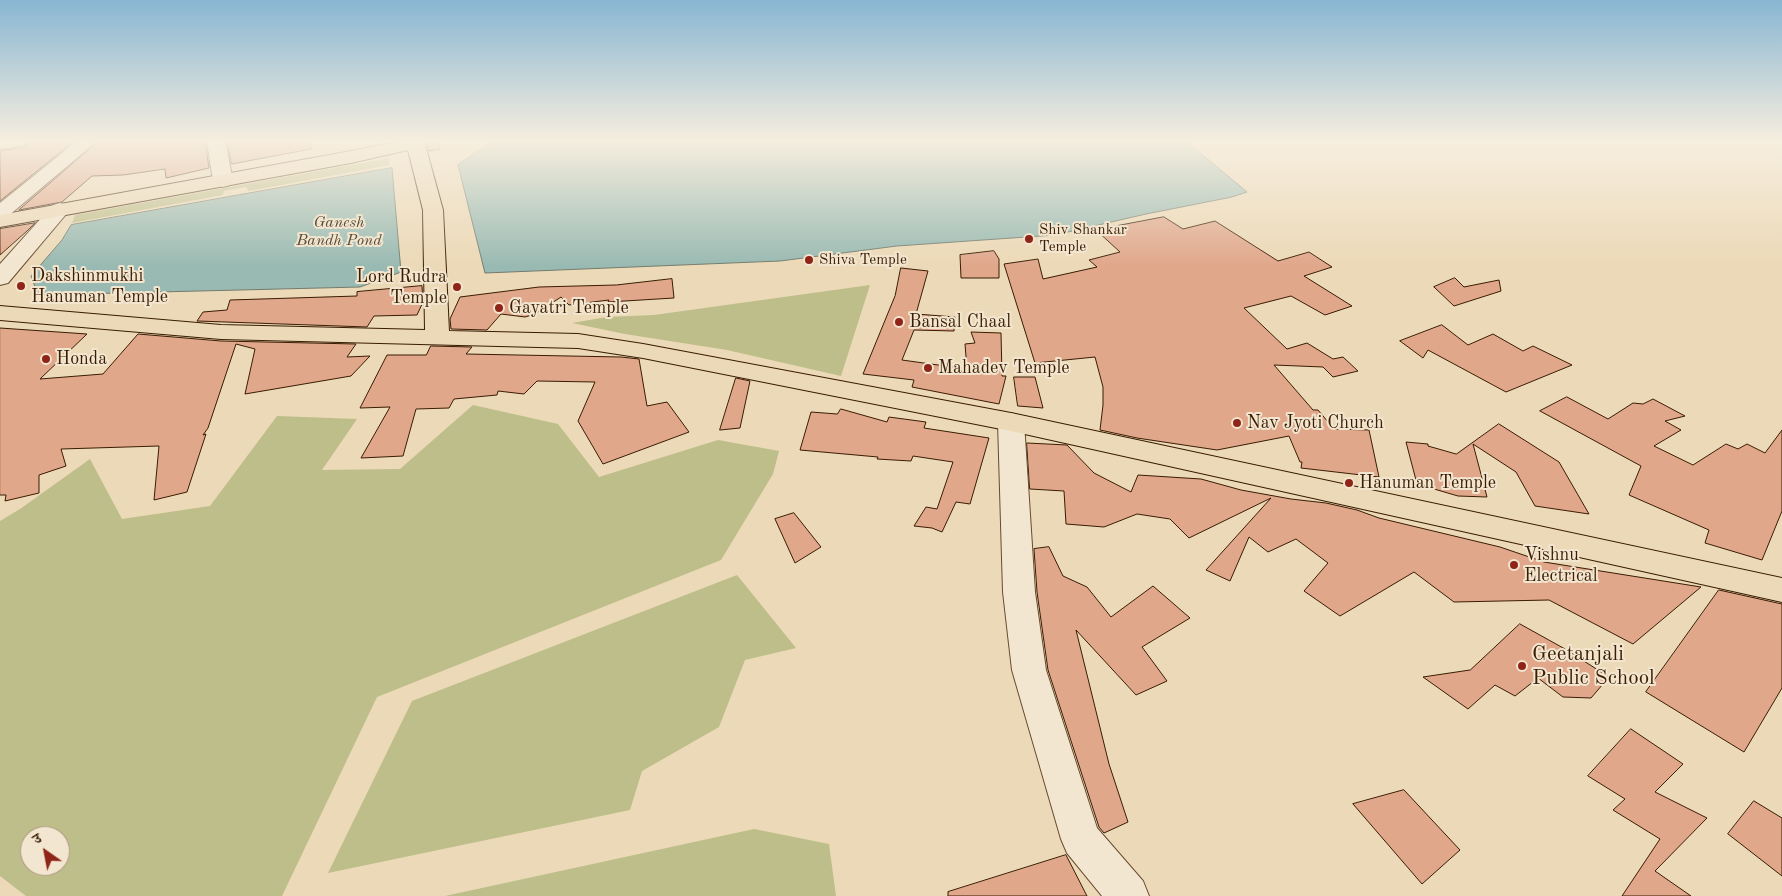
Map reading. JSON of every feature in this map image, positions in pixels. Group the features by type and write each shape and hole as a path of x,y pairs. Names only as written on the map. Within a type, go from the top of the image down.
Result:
{"main road":[{"path":"0,221 213,183"},
{"path":"427,183 433,210 437,336"},
{"path":"0,313 221,332 437,336 597,343 717,364 1011,422 1782,590"}],"street":[{"path":"0,213 37,183"},
{"path":"0,278 60,210"},
{"path":"1011,422 1019,592 1029,670 1081,839 1128,896"}],"green space":[{"path":"252,183 293,183 249,191 246,187 224,191 223,195 72,223 75,215"},
{"path":"870,285 841,376 727,350 625,334 572,323 607,317 654,315"},
{"path":"473,405 558,424 599,477 718,440 779,451 773,474 721,560 377,697 282,896 26,896 0,876 0,521 90,459 122,519 210,506 277,416 357,419 322,470 400,469"},
{"path":"737,575 796,648 745,660 719,727 642,771 630,810 328,873 412,701"},
{"path":"754,829 829,844 836,896 445,896"}],"water":[{"name":"Ganesh Bandh Pond","path":"309,183 393,183 401,272 360,287 38,295 31,276 62,240 71,225"},
{"path":"462,183 1236,183 1247,192 1232,197 1055,235 897,246 780,261 485,273"}],"building":[{"path":"0,183 22,183 0,201"},
{"path":"51,183 84,183 62,202 19,210"},
{"path":"1164,217 1183,229 1215,221 1278,261 1309,252 1332,267 1304,276 1352,306 1325,315 1291,296 1244,308 1287,349 1307,343 1333,359 1343,357 1358,371 1333,377 1323,367 1274,365 1313,410 1318,410 1334,429 1369,430 1379,477 1301,468 1302,462 1300,462 1289,436 1217,450 1137,438 1100,430 1103,387 1095,357 1035,363 1004,264 1038,259 1043,279 1097,267 1089,260 1120,252 1096,230"},
{"path":"35,223 27,231 0,255 0,229"},
{"path":"994,251 999,259 999,278 961,278 960,255"},
{"path":"901,268 928,271 916,314 955,317 954,331 914,330 902,360 967,369 965,344 975,343 971,332 1001,333 1002,376 1006,376 999,404 912,387 914,380 863,374 895,296"},
{"path":"1455,278 1464,287 1499,280 1501,291 1454,306 1434,287"},
{"path":"672,279 674,298 608,302 609,300 569,305 561,297 535,314 525,317 501,314 487,330 451,329 450,319 460,297 539,287 616,285"},
{"path":"422,286 423,302 417,315 374,316 367,327 197,321 203,312 227,310 230,300 357,296 357,292"},
{"path":"1442,325 1468,345 1493,334 1523,351 1533,346 1572,365 1506,392 1428,350 1423,358 1400,341"},
{"path":"0,328 87,334 40,379 103,374 138,334 221,341 356,344 347,357 370,356 351,376 245,394 255,349 236,344 208,428 203,435 206,434 187,492 154,500 159,446 61,449 66,466 39,475 39,493 5,501 6,495 0,495"},
{"path":"431,346 472,347 466,354 639,359 647,406 667,402 689,432 603,464 578,421 595,382 537,381 524,394 498,391 497,395 454,399 449,408 416,409 403,456 361,458 390,407 360,408 387,355 426,355"},
{"path":"1014,377 1035,377 1043,408 1018,406"},
{"path":"736,378 750,381 740,428 720,430"},
{"path":"1567,397 1608,419 1633,403 1643,404 1653,399 1685,416 1665,421 1681,430 1654,446 1693,465 1726,444 1738,449 1747,444 1765,453 1782,430 1782,511 1762,560 1705,543 1709,530 1629,495 1641,466 1540,411"},
{"path":"841,409 887,422 889,417 926,422 924,428 989,438 970,504 956,502 942,532 932,528 914,526 926,507 937,509 953,462 913,456 911,461 877,459 878,457 800,450 811,412 837,414"},
{"path":"1499,424 1559,462 1589,514 1535,506 1516,472 1473,444 1487,497 1458,496 1417,484 1406,442 1428,444 1428,446 1456,454"},
{"path":"1027,443 1067,445 1094,473 1131,492 1138,475 1201,479 1241,490 1326,503 1357,510 1379,518 1500,547 1544,562 1701,587 1633,644 1549,600 1454,602 1414,572 1340,616 1304,591 1328,563 1296,539 1268,552 1249,537 1230,581 1206,570 1271,498 1189,538 1170,519 1137,514 1104,527 1066,524 1064,491 1030,489"},
{"path":"794,513 821,547 795,563 775,519"},
{"path":"1049,547 1063,576 1087,587 1111,617 1153,586 1190,618 1142,647 1167,681 1136,695 1076,630 1109,764 1128,822 1104,833 1099,827 1048,670 1037,592 1034,549"},
{"path":"1719,590 1782,604 1782,688 1744,752 1646,692"},
{"name":"Geetanjali Public School","path":"1520,624 1565,649 1609,677 1591,698 1563,697 1538,678 1515,696 1495,685 1468,709 1423,677 1470,670"},
{"path":"1631,729 1683,764 1655,792 1707,818 1655,871 1691,896 1622,896 1660,839 1613,810 1625,799 1588,776"},
{"path":"1404,790 1460,850 1422,884 1353,804"},
{"path":"1754,801 1782,818 1782,876 1728,834"},
{"path":"1066,855 1087,896 948,896 948,892"}],"place":[{"name":"Shiv Shankar Temple","path":"1029,239"},
{"name":"Shiva Temple","path":"809,260"},
{"name":"Dakshinmukhi Hanuman Temple","path":"21,286"},
{"name":"Lord Rudra Temple","path":"457,287"},
{"name":"Gayatri Temple","path":"499,308"},
{"name":"Bansal Chaal","path":"899,322"},
{"name":"Honda","path":"46,359"},
{"name":"Mahadev Temple","path":"928,368"},
{"name":"Nav Jyoti Church","path":"1237,423"},
{"name":"Hanuman Temple","path":"1349,483"},
{"name":"Vishnu Electrical","path":"1514,565"},
{"name":"Geetanjali Public School","path":"1522,666"}]}
